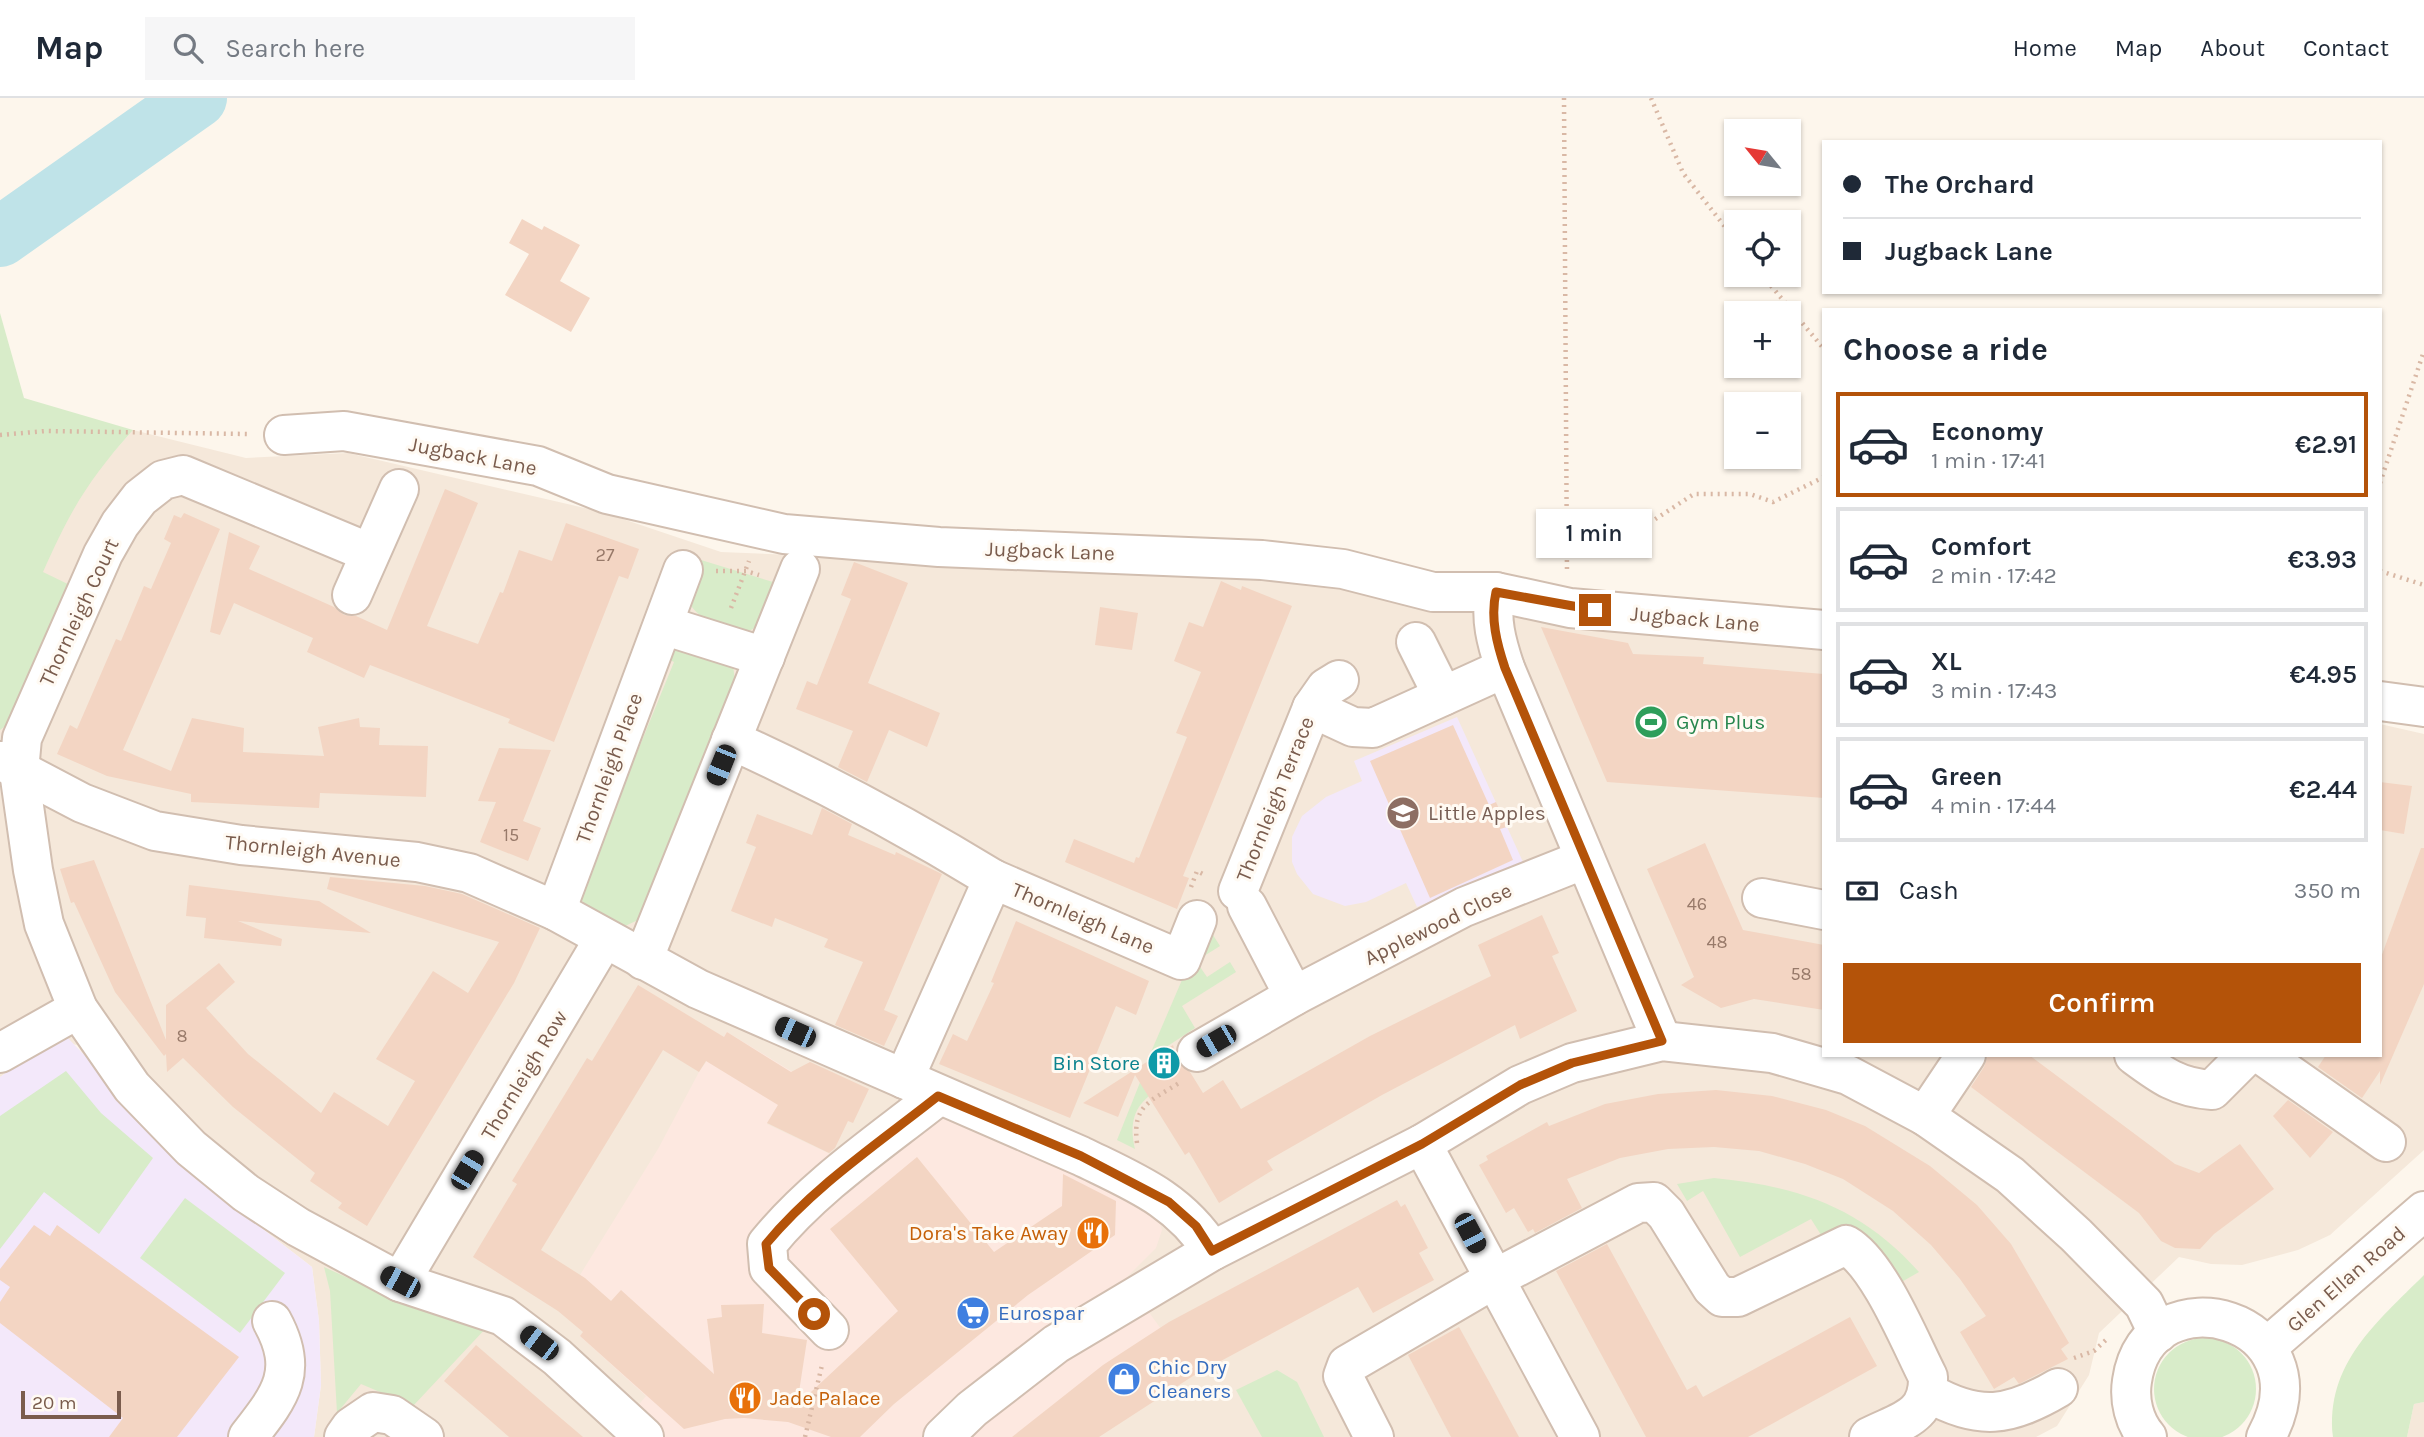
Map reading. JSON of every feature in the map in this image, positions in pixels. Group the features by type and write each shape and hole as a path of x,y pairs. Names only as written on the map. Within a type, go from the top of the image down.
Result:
{"street":[{"name":"Jugback Lane","path":"284,435 344,431 538,466 607,494 758,530 939,547 1262,560 1343,569 1433,592 1496,592 1570,608 1822,631"},
{"name":"Thornleigh Court","path":"370,553 183,475 163,480 140,498 103,554 9,766 44,924 78,1009 132,1087 191,1149 246,1193 298,1227 400,1282 503,1316 557,1357 644,1437"},
{"path":"352,595 399,489"},
{"name":"Thornleigh Place","path":"556,911 683,570"},
{"path":"643,960 797,578"},
{"path":"1496,592 1492,607 1498,647 1505,668 1662,1041"},
{"path":"663,625 765,657"},
{"path":"1416,642 1443,696"},
{"name":"Thornleigh Terrace","path":"1312,708 1353,727 1373,728 1505,668"},
{"name":"Thornleigh Terrace","path":"1294,996 1242,898 1312,708 1326,688 1339,680"},
{"path":"2382,701 2424,707"},
{"path":"731,740 811,776 912,830 993,879"},
{"name":"Thornleigh Avenue","path":"9,766 82,803 155,831 241,845 417,862 469,873 556,911 698,989 904,1079"},
{"name":"Applewood Close","path":"1197,1052 1294,996 1464,907 1585,859"},
{"name":"Thornleigh Lane","path":"904,1079 993,879 1181,960 1197,920"},
{"path":"1762,898 1822,910"},
{"name":"Thornleigh Row","path":"400,1282 604,939"},
{"path":"0,1053 78,1009"},
{"path":"943,1437 972,1409 1056,1344 1212,1251 1422,1144 1520,1085 1572,1063 1662,1041 1772,1053 1848,1075 1925,1116 2010,1175 2076,1235 2151,1319 2179,1321 2203,1316 2228,1319 2249,1330 2267,1347 2278,1368 2281,1392 2277,1416 2266,1437"},
{"path":"1925,1116 1965,1057"},
{"path":"2137,1057 2160,1074 2188,1088 2212,1090 2245,1057"},
{"path":"2265,1057 2386,1142"},
{"path":"904,1079 1132,1181 1169,1202 1196,1226 1212,1251"},
{"path":"829,1330 769,1268 766,1244 782,1225 836,1177 938,1096"},
{"path":"1422,1144 1580,1437"},
{"path":"1374,1437 1343,1376 1347,1365 1494,1279 1639,1203 1654,1202 1666,1214 1712,1288 1722,1297 1738,1297 1846,1245 1858,1252 1872,1269 1928,1377 1929,1393 1921,1410 1869,1437"},
{"name":"Glen Ellan Road","path":"2267,1347 2424,1211"},
{"path":"2143,1436 2134,1414 2130,1392 2133,1370 2143,1350 2151,1319"},
{"path":"248,1437 278,1397 285,1381 283,1342 272,1321"},
{"path":"1929,1393 1953,1407 1989,1414 2013,1409 2058,1388"},
{"path":"344,1437 351,1427 373,1412 392,1415 424,1437"}],"path":[{"path":"1564,98 1570,608"},
{"path":"1651,98 1683,173 1724,226"},
{"path":"1772,287 1822,347"},
{"path":"2382,477 2424,351"},
{"path":"0,435 46,431 284,435"},
{"path":"1568,538 1637,531 1694,494 1750,494 1773,502 1822,478"},
{"path":"716,643 746,571 758,530"},
{"path":"683,570 746,571 797,578"},
{"path":"2382,572 2424,585"},
{"path":"1132,1181 1142,1159 1135,1123 1139,1112 1146,1104 1196,1072 1197,1052"},
{"path":"2058,1388 2067,1361 2094,1351 2151,1319"},
{"path":"805,1437 829,1330"}],"shaded area":[{"path":"133,430 246,458 348,453 602,512 721,552 1237,573 1381,591 1481,614 1822,651 1822,1057 2382,1057 2382,724 2424,734 2424,1150 2330,1235 2298,1250 2242,1265 2211,1264 2179,1257 2099,1333 2089,1375 2057,1426 2036,1437 314,1437 321,1385 319,1321 312,1267 215,1192 86,1059 77,1045 52,1040 0,1077 0,537 68,516 96,472"},
{"name":"Little Apples","path":"1457,717 1523,862 1417,907 1406,883 1366,902 1345,906 1313,894 1297,874 1292,862 1292,837 1302,816 1326,797 1362,781 1354,761"},
{"path":"727,1032 796,1074 767,1124 832,1155 943,1119 973,1124 1157,1216 1162,1230 1156,1248 1125,1279 1179,1354 1060,1437 612,1437 646,1396 580,1336 611,1301 580,1275 658,1149 699,1072"},
{"path":"67,1037 215,1192 312,1267 319,1321 321,1385 314,1437 0,1437 0,1077 53,1040"},
{"path":"2424,1402 2424,1437 2407,1437 2414,1404"}],"green space":[{"path":"0,313 24,398 133,430 81,497 43,572 74,587 13,720 0,730"},
{"path":"701,560 773,582 764,613 754,628 739,631 719,626 708,621 693,608 690,592"},
{"path":"673,645 733,665 735,681 638,920 623,927 586,907 579,895 674,662 666,658"},
{"path":"1206,924 1220,946 1196,961 1207,977 1230,962 1236,972 1182,1006 1195,1028 1148,1059"},
{"path":"1145,1070 1149,1096 1139,1107 1134,1120 1135,1149 1117,1140"},
{"path":"66,1071 101,1113 153,1158 99,1234 44,1192 0,1249 0,1116"},
{"path":"1714,1178 1773,1187 1826,1204 1874,1231 1919,1272 1898,1284 1823,1238 1811,1219 1740,1257 1703,1191 1687,1201 1677,1184"},
{"path":"185,1198 285,1273 240,1333 140,1258"},
{"path":"324,1267 416,1309 487,1327 413,1406 361,1384 337,1413 330,1291"},
{"path":"2424,1275 2424,1402 2414,1404 2407,1437 2333,1437 2337,1387 2346,1366 2372,1328"},
{"path":"2205,1338 2225,1341 2248,1360 2255,1379 2253,1409 2234,1432 2225,1437 2185,1437 2162,1418 2157,1409 2154,1389 2157,1369 2176,1346 2185,1341"},
{"path":"1277,1370 1297,1382 1324,1437 1262,1437 1236,1390"}],"building":[{"path":"522,219 542,230 544,226 580,245 560,281 590,298 571,332 505,295 529,254 509,243"},
{"path":"445,489 478,503 427,626 478,644 500,592 503,593 519,550 552,561 566,523 639,549 628,579 619,576 554,742 508,723 510,719 370,665 364,678 307,652 313,638 234,603 220,635 210,632 229,532 260,546 249,569 334,607 344,615 356,616 387,630"},
{"path":"184,513 220,529 123,750 171,771 192,718 244,728 243,752 324,756 318,727 359,718 360,727 380,728 379,745 428,746 426,797 320,793 319,808 191,802 191,794 107,776 57,754 70,725 77,729 116,639 121,641 144,586 151,589 171,543 164,539 174,515 181,518"},
{"path":"854,562 908,583 868,683 940,713 927,747 889,730 867,782 838,767 853,731 796,709 807,681 817,685 851,599 841,595"},
{"path":"1221,581 1241,590 1242,586 1292,606 1183,876 1189,878 1177,909 1065,862 1074,839 1134,863 1136,857 1139,858 1187,737 1176,733 1201,672 1174,661 1189,622 1203,627"},
{"path":"1100,607 1138,613 1132,650 1095,645"},
{"path":"1541,627 1628,643 1633,654 1704,657 1703,664 1822,674 1822,798 1607,782"},
{"path":"1453,725 1489,805 1496,802 1507,827 1500,829 1513,860 1430,898 1370,761"},
{"path":"499,748 551,750 523,821 541,828 528,861 480,842 496,802 478,801"},
{"path":"2382,782 2412,786 2404,834 2382,830"},
{"path":"822,808 852,824 848,835 895,855 896,852 942,874 884,1010 898,1016 884,1046 835,1025 863,962 824,947 828,939 775,918 772,927 731,911 756,847 746,843 757,814 812,835"},
{"path":"1705,843 1743,930 1822,945 1822,1010 1754,999 1721,1008 1681,985 1694,977 1647,869"},
{"path":"2421,848 2424,848 2424,984 2380,1085 2380,1071 2362,1098 2318,1067 2325,1057 2382,1057 2382,955"},
{"path":"94,860 166,1040 166,1005 219,963 235,982 206,1008 248,1054 321,1113 334,1092 388,1126 415,1081 376,1059 433,971 468,993 499,942 327,889 330,877 425,886 462,894 540,928 514,983 367,1226 338,1208 342,1203 310,1181 315,1173 233,1107 183,1058 167,1072 166,1054 164,1056 115,992 74,902 71,903 60,869"},
{"path":"189,885 319,901 371,933 238,921 282,939 281,946 204,938 206,918 186,916"},
{"path":"1542,915 1559,953 1552,956 1577,1011 1520,1039 1515,1025 1382,1095 1267,1161 1273,1170 1219,1203 1189,1152 1185,1155 1135,1075 1118,1117 1083,1103 1173,1045 1178,1063 1190,1072 1203,1093 1223,1080 1241,1109 1370,1036 1491,976 1478,945"},
{"path":"1016,921 1149,981 1136,1015 1116,1006 1070,1118 939,1064 953,1034 967,1041 994,983 991,982"},
{"path":"638,985 724,1037 727,1032 791,1072 810,1062 869,1089 853,1123 848,1121 835,1148 829,1153 767,1123 778,1105 706,1061 699,1072 663,1050 541,1250 585,1278 611,1301 621,1290 714,1374 707,1319 722,1317 721,1305 764,1304 762,1333 807,1340 797,1405 898,1311 830,1229 917,1157 994,1252 1062,1206 1063,1174 1116,1201 1115,1235 1028,1295 894,1404 860,1437 831,1437 788,1422 744,1418 725,1419 684,1429 580,1336 583,1332 558,1311 473,1257 517,1184 512,1181 587,1058 592,1061"},
{"path":"1987,1057 2032,1057 2175,1164 2199,1173 2240,1144 2274,1189 2214,1234 2200,1249 2175,1248 2161,1241 2139,1213 1971,1087"},
{"path":"1716,1090 1772,1096 1826,1110 1865,1126 1930,1166 1977,1205 2011,1244 2069,1343 2061,1349 2068,1359 2019,1384 2014,1377 1994,1389 1960,1332 1986,1316 1960,1279 1931,1245 1893,1211 1843,1179 1805,1164 1759,1151 1714,1147 1668,1149 1620,1158 1567,1179 1582,1208 1535,1233 1533,1229 1528,1232 1514,1208 1506,1213 1479,1165 1488,1160 1486,1156 1547,1122 1549,1126 1605,1104 1658,1094"},
{"path":"2288,1100 2333,1132 2310,1158 2273,1116"},
{"path":"1397,1200 1401,1207 1405,1204 1428,1248 1419,1253 1434,1280 1373,1313 1358,1287 1193,1376 1099,1437 1012,1437 1103,1365 1169,1322"},
{"path":"34,1225 50,1236 57,1225 239,1357 177,1437 109,1437 123,1418 0,1323 0,1302 10,1287 0,1280 0,1269"},
{"path":"1607,1244 1687,1390 1696,1385 1703,1397 1850,1317 1877,1366 1748,1437 1646,1437 1556,1271"},
{"path":"1459,1327 1519,1437 1451,1437 1408,1355"},
{"path":"476,1345 583,1437 509,1437 444,1381"}],"waterway":[{"path":"0,237 197,98"}],"place":[{"name":"Gym Plus","path":"1651,722"},
{"name":"Little Apples","path":"1403,813"},
{"name":"Bin Store","path":"1164,1063"},
{"name":"Dora's Take Away","path":"1093,1233"},
{"name":"Eurospar","path":"973,1313"},
{"name":"Chic Dry Cleaners","path":"1124,1379"},
{"name":"Jade Palace","path":"745,1398"}],"route":[{"path":"814,1314 769,1268 766,1244 782,1225 836,1177 938,1096 1081,1156 1132,1181 1169,1202 1196,1226 1212,1251 1422,1144 1520,1085 1572,1063 1662,1041 1505,668 1498,647 1492,607 1496,592 1570,608 1595,610"}]}
